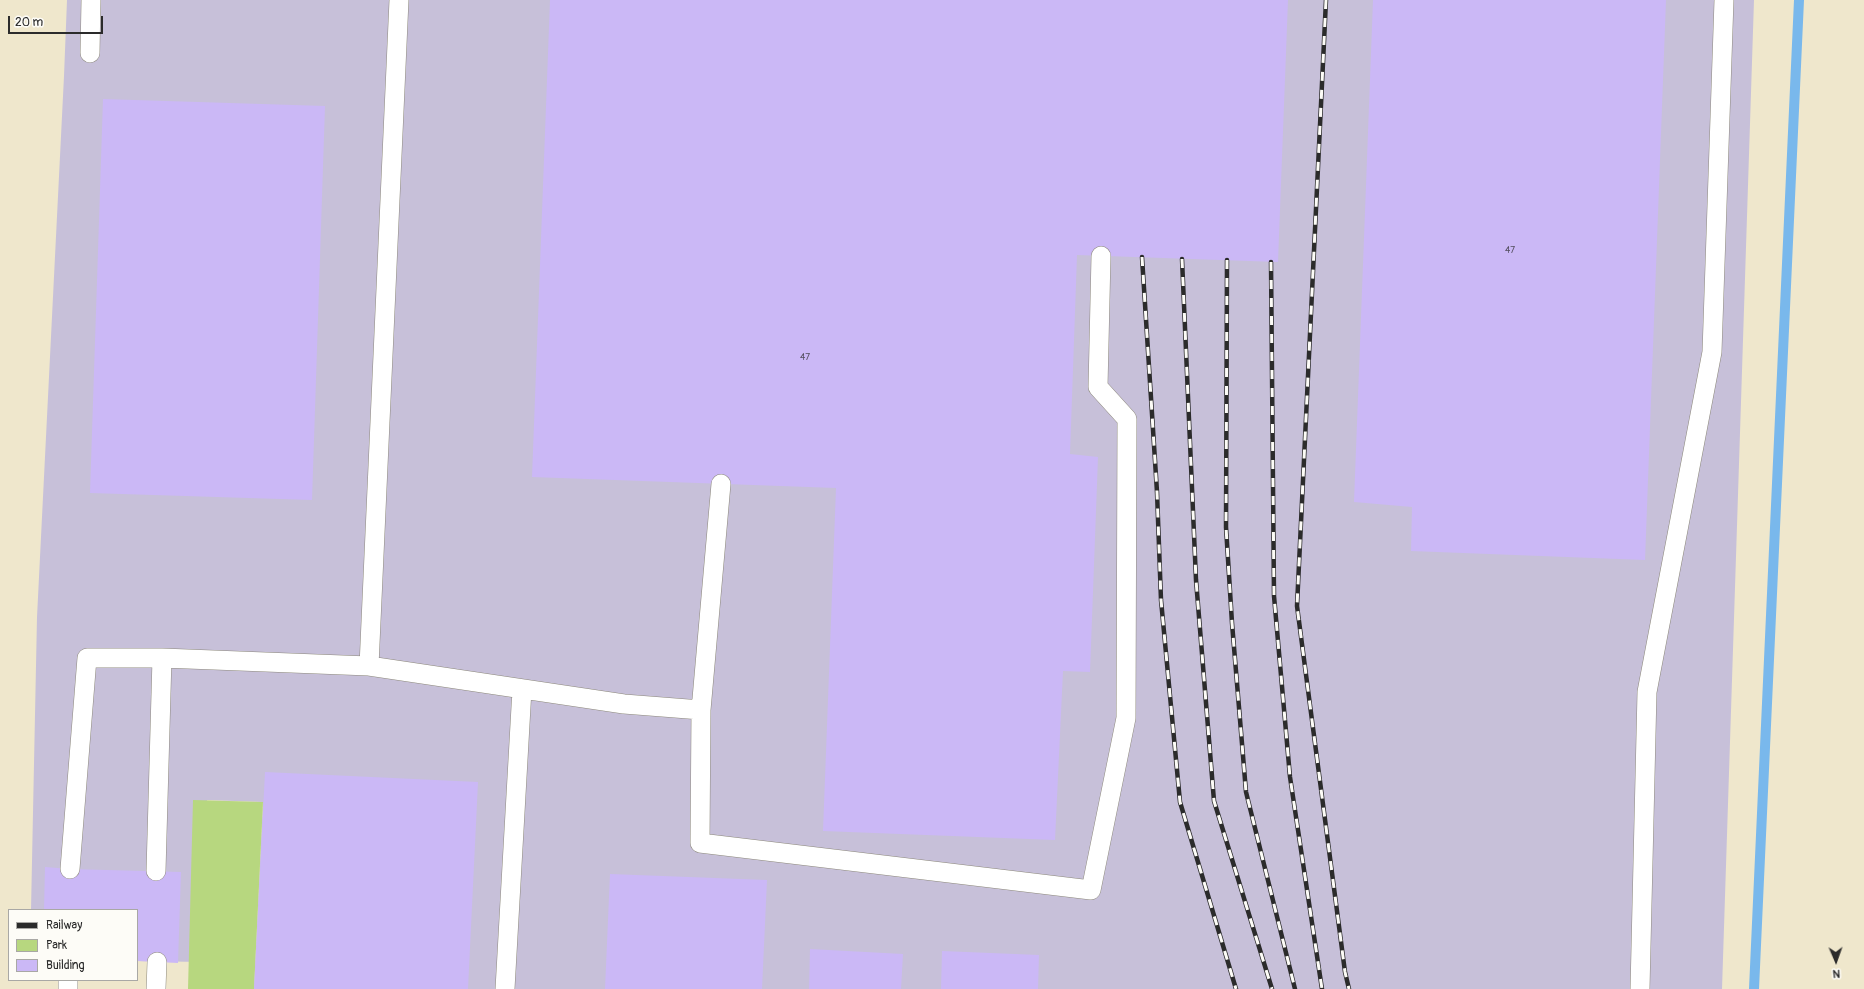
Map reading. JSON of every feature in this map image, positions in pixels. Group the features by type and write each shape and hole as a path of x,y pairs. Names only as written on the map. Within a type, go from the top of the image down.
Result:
{"lane":[{"path":"90,53 91,0"},
{"path":"369,666 400,0"},
{"path":"1640,989 1647,692 1712,352 1724,0"},
{"path":"721,484 701,710 700,842 1091,890 1126,718 1127,419 1098,387 1101,256"},
{"path":"70,869 87,658 162,658 369,666 624,704 701,710"},
{"path":"156,871 162,658"},
{"path":"505,989 522,689"},
{"path":"156,989 157,962"}],"shaded area":[{"path":"67,0 1754,0 1722,989 254,989 263,802 207,800 203,962 138,961 138,909 31,909 37,617"}],"green space":[{"path":"193,800 263,802 254,989 188,989"}],"building":[{"path":"550,0 1288,0 1278,262 1077,255 1070,454 1098,457 1090,672 1063,671 1055,840 823,831 836,488 532,477"},
{"path":"1373,0 1666,0 1645,560 1411,551 1412,507 1354,502"},
{"path":"103,99 325,106 312,500 90,493"},
{"path":"265,772 478,782 468,989 254,989"},
{"path":"45,867 181,872 178,963 138,961 138,909 44,909"},
{"path":"610,874 767,880 762,989 605,989"},
{"path":"810,949 903,954 901,989 809,989"},
{"path":"942,951 1039,955 1038,989 941,989"}],"waterway":[{"path":"1754,989 1799,0"}],"railway":[{"path":"1326,0 1297,606 1345,972 1349,989"},
{"path":"1142,257 1157,492 1161,600 1180,802 1236,989"},
{"path":"1182,259 1196,580 1214,801 1272,989"},
{"path":"1227,260 1226,527 1232,623 1246,792 1295,989"},
{"path":"1271,262 1274,596 1290,777 1322,989"}]}
